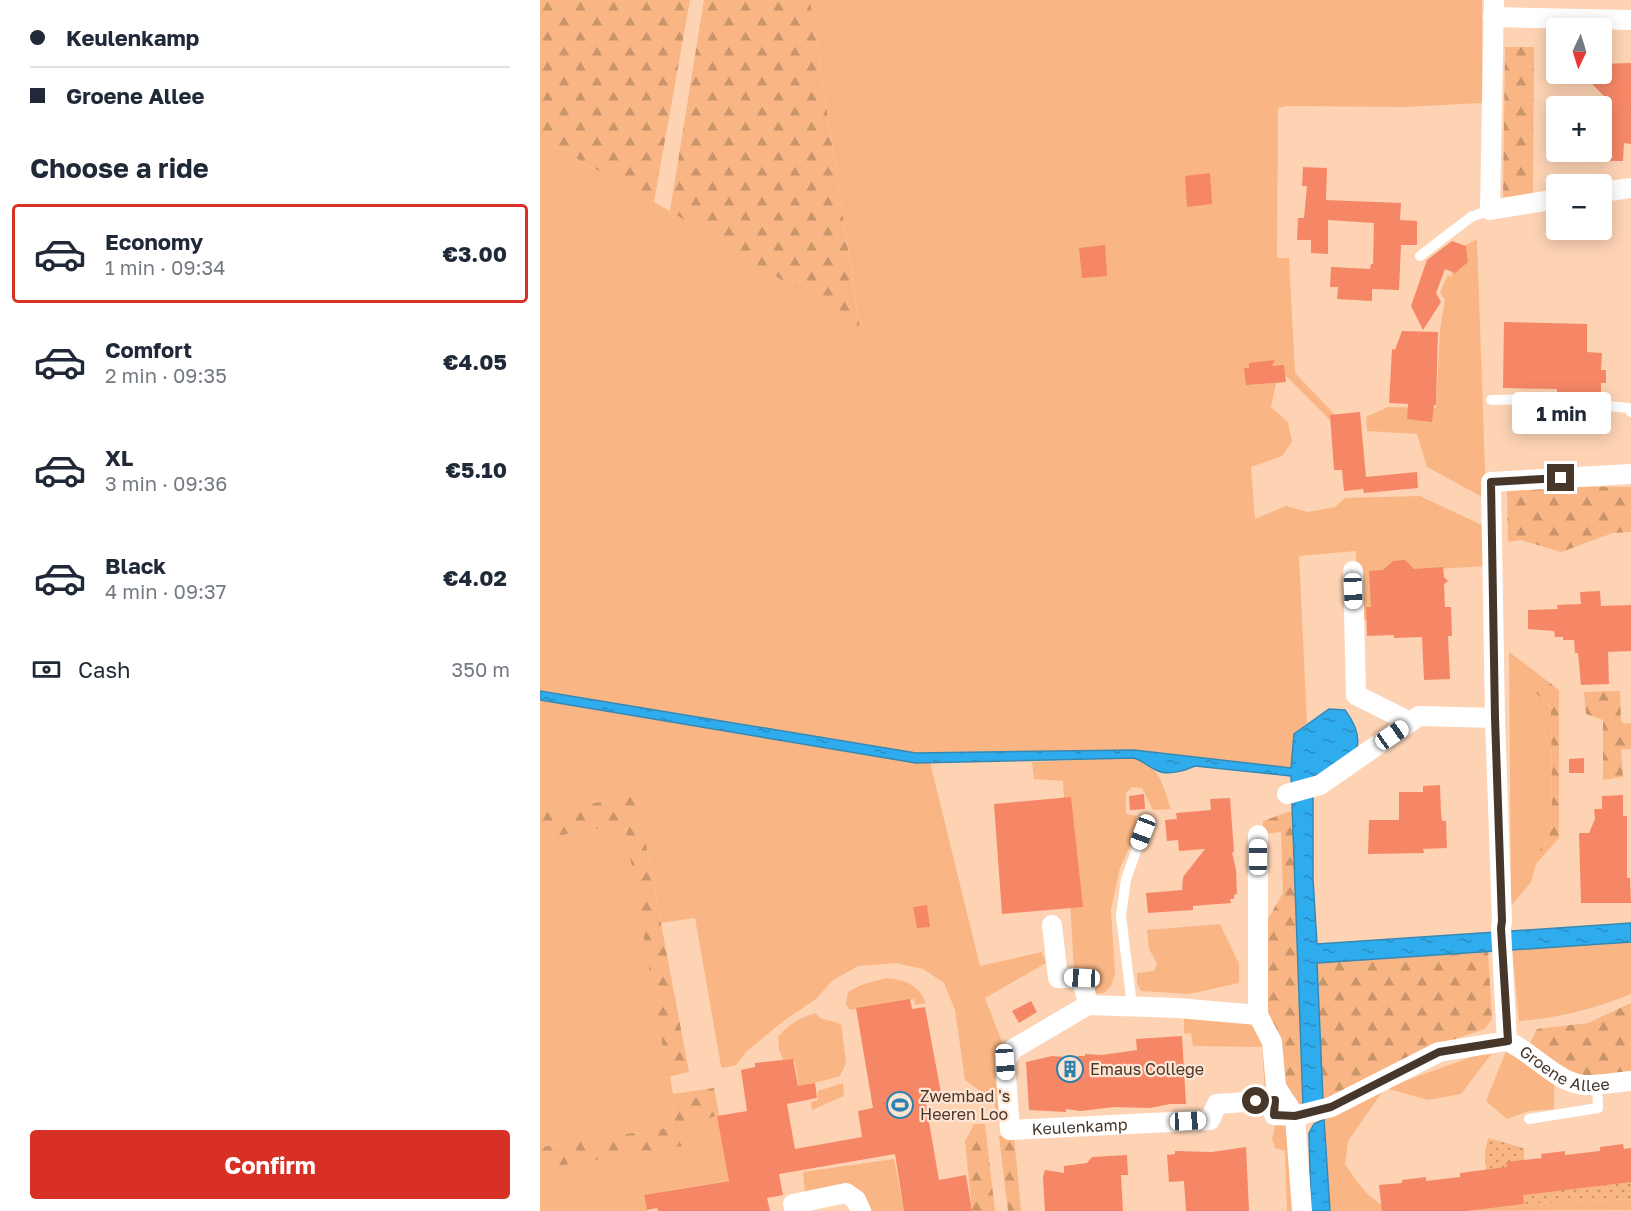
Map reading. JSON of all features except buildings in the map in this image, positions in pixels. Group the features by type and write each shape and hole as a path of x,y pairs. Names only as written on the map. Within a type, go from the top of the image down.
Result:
{"street":[{"path":"1546,202 1490,210 1494,9 1631,20"},
{"path":"1612,191 1631,188"},
{"name":"Groene Allee","path":"1631,474 1491,482 1501,925 1508,1041 1518,1045 1569,1081 1584,1085 1631,1081"},
{"path":"1353,571 1356,695 1410,722"},
{"path":"1287,794 1320,785 1419,716 1495,718"},
{"path":"1258,835 1258,1015 1272,1042 1276,1087 1295,1116 1302,1211"},
{"path":"1052,925 1058,978 1082,978 1088,1005 1132,1005 1258,1015"},
{"name":"Keulenkamp","path":"1088,1005 1012,1049 1005,1062 1010,1130 1210,1120 1217,1104 1275,1100 1274,1115 1295,1116"},
{"path":"1295,1116 1331,1107 1439,1052 1508,1041"},
{"path":"795,1211 793,1204 846,1193 856,1200 861,1211"}],"lane":[{"path":"1420,256 1471,217 1490,210"},
{"path":"1491,400 1540,399 1628,408 1631,412"},
{"path":"1132,1005 1121,916 1126,879 1143,832"},
{"path":"1529,1119 1598,1108 1597,1084"}],"green space":[{"path":"540,0 690,0 654,202 540,138"},
{"path":"704,0 810,0 860,328 670,211"},
{"path":"810,0 1482,0 1482,103 1403,107 1286,106 1278,108 1277,258 1289,258 1295,373 1339,419 1339,429 1279,369 1271,407 1288,422 1292,442 1282,456 1251,467 1255,519 1286,506 1308,512 1335,507 1345,498 1420,496 1486,527 1486,566 1373,573 1372,620 1358,620 1356,551 1299,556 1307,723 1294,734 1291,768 1134,750 916,753 540,691 540,138 670,211 860,327"},
{"path":"1505,47 1534,47 1533,195 1503,198"},
{"path":"1477,239 1486,499 1427,467 1417,434 1367,431 1366,417 1388,407 1436,408 1440,330 1445,300 1440,292 1448,275 1452,278 1450,254"},
{"path":"1507,487 1631,487 1631,532 1613,533 1561,552 1521,540 1508,542"},
{"path":"1509,652 1537,673 1528,686 1549,705 1551,711 1552,821 1548,838 1525,872 1531,882 1511,906"},
{"path":"1537,673 1559,690 1559,838 1536,864 1531,882 1525,872 1548,838 1552,821 1551,711 1549,705 1528,686"},
{"path":"1620,691 1621,721 1624,724 1631,723 1631,749 1621,749 1623,777 1603,780 1603,720 1586,714 1584,692"},
{"path":"540,700 916,763 930,762 980,966 1042,952 1046,963 985,998 1002,1042 1005,1123 999,1123 994,1101 965,1080 955,1010 944,983 923,969 896,963 858,966 832,981 816,999 782,1022 746,1052 736,1065 723,1068 695,918 661,923 637,796 540,812"},
{"path":"1134,758 1155,771 1171,809 1153,810 1142,788 1132,787 1126,793 1126,814 1137,816 1131,844 1120,868 1111,910 1115,973 1111,986 1104,993 1092,994 1074,971 1063,781 1034,779 1032,762"},
{"path":"637,796 689,1072 668,1077 625,827 612,826 540,839 540,812"},
{"path":"1294,810 1303,1105 1291,1101 1280,1083 1267,1021 1264,926 1283,893 1281,832 1263,834 1263,821"},
{"path":"612,826 625,827 673,1094 674,1123 666,1128 540,1147 540,839"},
{"path":"1220,924 1239,964 1239,983 1189,994 1141,991 1137,983 1137,973 1154,971 1157,963 1149,949 1147,930"},
{"path":"1631,942 1631,994 1576,1012 1519,1021 1512,949"},
{"path":"1488,950 1492,1019 1485,1029 1437,1045 1323,1100 1317,963"},
{"path":"886,978 899,980 915,987 926,1003 915,1005 914,999 850,1010 846,1005 848,992 861,985"},
{"path":"1631,1003 1631,1074 1582,1078 1530,1045 1537,1029 1588,1023"},
{"path":"816,1013 820,1018 841,1024 846,1063 840,1076 799,1087 795,1061 784,1062 779,1049 778,1037 795,1022"},
{"path":"1184,1016 1254,1021 1261,1032 1270,1089 1265,1092 1262,1047 1193,1046 1191,1033 1184,1034"},
{"path":"1508,1046 1554,1082 1554,1109 1529,1111 1507,1119 1486,1101"},
{"path":"1496,1048 1461,1094 1428,1100 1386,1088"},
{"path":"843,1083 844,1096 812,1110 811,1102 818,1100 818,1091"},
{"path":"714,1088 719,1115 687,1125 688,1145 540,1169 540,1147 666,1128 674,1123 673,1094"},
{"path":"1384,1089 1348,1141 1345,1164 1372,1197 1395,1211 1330,1211 1324,1119"},
{"path":"719,1115 731,1180 644,1195 647,1211 540,1211 540,1169 687,1145 687,1125"},
{"path":"1286,1122 1293,1211 1287,1211 1285,1151 1275,1148 1272,1139 1275,1126"},
{"path":"974,1124 985,1124 995,1211 972,1211 965,1141"},
{"path":"999,1136 1014,1136 1021,1211 1008,1211"},
{"path":"1488,1138 1524,1148 1525,1179 1631,1177 1631,1199 1479,1206 1486,1170 1485,1153"},
{"path":"894,1159 904,1211 870,1211 861,1197 805,1193 803,1172"},
{"path":"1631,1199 1631,1210 1452,1211 1479,1206"}],"water":[{"path":"540,691 916,753 1134,750 1291,768 1294,734 1329,709 1345,710 1357,735 1354,753 1338,766 1313,776 1313,879 1317,944 1631,923 1631,942 1317,963 1323,1100 1303,1105 1291,776 1195,766 1165,773 1134,758 916,763 540,700"},
{"path":"1324,1119 1330,1211 1311,1211 1309,1133 1314,1124"}],"place":[{"name":"Emaus College","path":"1070,1069"},
{"name":"Zwembad 's Heeren Loo","path":"900,1105"}],"route":[{"path":"1256,1101 1275,1100 1274,1115 1295,1116 1331,1107 1439,1052 1508,1041 1501,928 1491,482 1561,478"}]}
